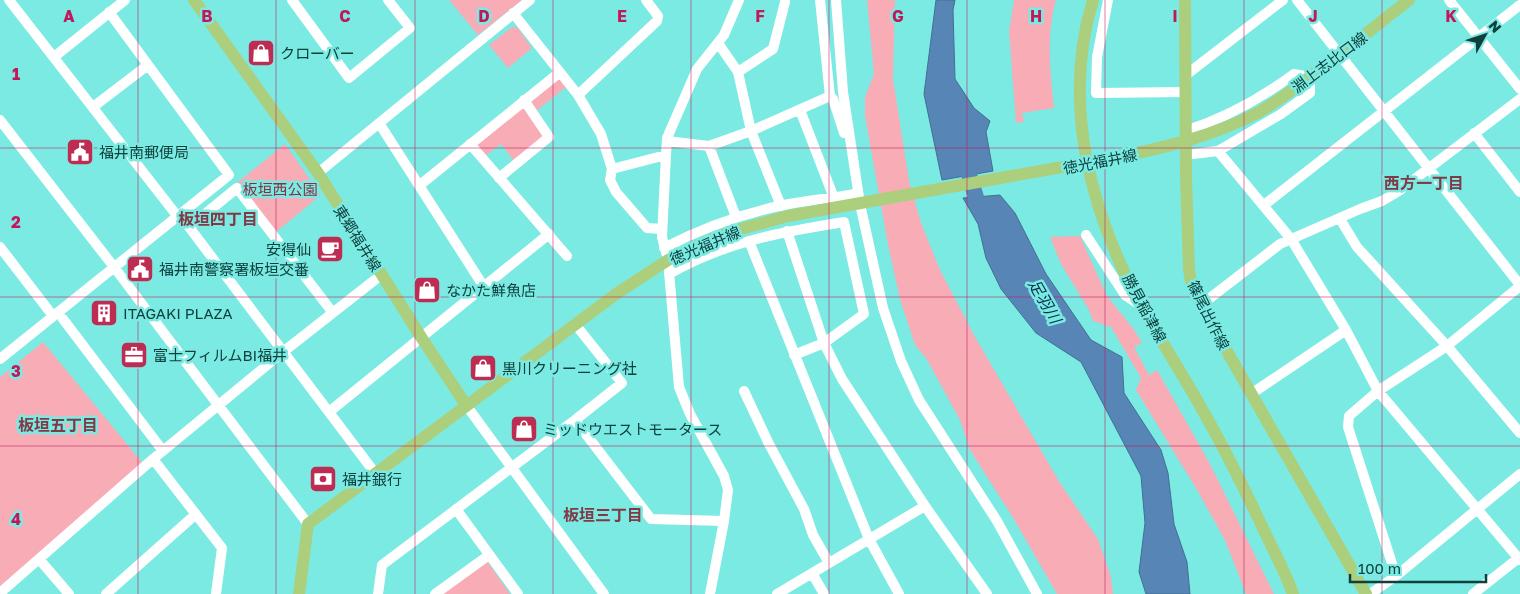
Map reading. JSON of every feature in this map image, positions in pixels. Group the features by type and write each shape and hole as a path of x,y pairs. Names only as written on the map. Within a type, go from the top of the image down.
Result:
{"main road":[{"name":"東郷福井線","path":"194,0 318,173 466,405"},
{"name":"勝見稲津線","path":"1093,0 1088,17 1081,59 1079,101 1082,164 1116,255 1141,306 1204,413 1251,503 1293,594"},
{"name":"篠尾出作線","path":"1185,0 1185,155 1191,282 1201,305 1364,593"},
{"name":"淵上志比口線","path":"1246,118 1262,110 1310,77 1409,0"},
{"name":"徳光福井線","path":"308,524 616,294 666,254 730,232 788,216 1157,150 1193,140 1246,118"},
{"path":"298,594 308,524"}],"street":[{"path":"0,3 4,0"},
{"path":"8,0 178,217"},
{"path":"54,57 125,0"},
{"path":"292,0 349,78 410,28 388,0"},
{"path":"318,173 530,0"},
{"path":"578,95 657,21 658,16 646,0"},
{"path":"710,594 728,490 724,476 690,414 679,387 669,274 662,229 667,141 697,69 724,35 739,0"},
{"path":"738,72 772,50 788,1 774,0"},
{"path":"820,0 830,96 833,99 844,134 850,143"},
{"path":"836,0 842,92 858,202 883,308 901,361 919,400 997,521 1037,594"},
{"path":"1108,0 1097,57 1096,93 1186,92"},
{"path":"1186,75 1284,0"},
{"path":"1297,0 1520,286 1447,346 1378,391 1350,416 1348,427 1396,576"},
{"path":"1449,0 1520,90"},
{"path":"1264,205 1520,5"},
{"path":"0,358 58,318 114,267 229,175 110,12"},
{"path":"513,13 578,95 600,134 612,168 610,180 616,192 647,228 662,229"},
{"path":"718,43 738,72 751,131 780,206"},
{"path":"93,108 148,65"},
{"path":"420,185 560,72"},
{"path":"1185,130 1208,124 1250,104 1294,74 1310,77 1310,93 1301,101 1218,151 1185,155"},
{"path":"667,141 708,146 751,131 830,96"},
{"path":"1201,305 1280,244 1382,201 1399,191 1520,99"},
{"path":"499,178 549,137 524,100"},
{"path":"800,110 834,198"},
{"path":"0,120 114,267 308,524"},
{"path":"379,123 484,287"},
{"path":"1474,133 1520,192"},
{"path":"470,144 567,256"},
{"path":"708,146 736,217"},
{"path":"1218,151 1290,239 1346,330 1378,391 1519,559 1473,594"},
{"path":"612,168 666,155"},
{"path":"333,313 237,188 189,227 375,473"},
{"path":"666,254 692,234 736,217 780,206 834,198 858,202"},
{"path":"1340,218 1357,247 1447,346 1520,433"},
{"path":"669,274 712,253 749,241 787,231 844,222 864,314 824,343 794,355"},
{"path":"787,231 824,343 842,379 925,506 987,594"},
{"path":"329,412 549,234"},
{"path":"1086,236 1125,295 1141,306"},
{"path":"749,241 869,539 899,594"},
{"path":"0,247 163,451"},
{"path":"0,593 153,459 283,352 382,275"},
{"path":"378,594 382,565 622,383 575,324"},
{"path":"1251,394 1346,330"},
{"path":"744,391 769,444 804,509 812,535 829,563"},
{"path":"466,405 510,468 604,594"},
{"path":"575,420 651,519 724,521"},
{"path":"153,459 222,548 216,594"},
{"path":"1364,593 1396,576 1520,474"},
{"path":"777,594 925,506"},
{"path":"456,509 518,594"},
{"path":"106,594 196,514"},
{"path":"435,594 489,555"},
{"path":"39,559 69,594"},
{"path":"812,573 824,594"},
{"path":"208,594 218,582"}],"green space":[{"path":"449,0 522,0 478,35"},
{"path":"867,0 895,0 893,79 909,181 921,223 940,270 975,337 1060,483 1098,539 1111,577 1113,594 1057,594 1012,516 970,450 960,420 926,358 915,345 900,299 888,245 865,116 865,97 874,74"},
{"path":"1014,0 1056,0 1050,40 1050,68 1054,108 1022,113 1024,122 1016,123 1009,31"},
{"path":"512,27 517,27 532,48 508,68 489,45"},
{"path":"559,78 566,87 535,112 528,102"},
{"path":"524,106 545,138 514,161 501,144 485,156 475,145"},
{"name":"板垣西公園","path":"285,144 321,195 276,232 238,182"},
{"path":"1080,236 1107,296 1135,331 1142,343 1134,347 1149,375 1157,370 1210,464 1274,594 1246,594 1225,540 1196,488 1136,390 1141,378 1111,327 1093,321 1089,310 1061,264 1050,237"},
{"path":"43,342 145,466 0,593 0,377"},
{"path":"487,561 510,594 442,594"}],"water":[{"path":"936,0 955,0 953,10 955,79 974,108 990,121 986,132 993,171 942,180 924,94"},
{"path":"1000,195 1015,213 1046,274 1091,340 1122,357 1124,393 1161,450 1168,473 1174,524 1187,562 1190,594 1146,594 1139,572 1145,523 1141,476 1081,362 1036,333 1001,289 986,258 978,224 963,198"}],"waterway":[{"name":"足羽川","path":"963,155 979,207 985,216"}],"place":[{"name":"クローバー","path":"261,53"},
{"name":"福井南郵便局","path":"80,152"},
{"name":"安得仙","path":"330,249"},
{"name":"福井南警察署板垣交番","path":"140,269"},
{"name":"なかた鮮魚店","path":"427,290"},
{"name":"ITAGAKI PLAZA","path":"104,313"},
{"name":"富士フィルムBI福井","path":"134,355"},
{"name":"黒川クリーニング社","path":"483,368"},
{"name":"ミッドウエストモータース","path":"524,429"},
{"name":"福井銀行","path":"323,479"}],"district":[{"name":"西方一丁目","path":"1424,183"},
{"name":"板垣四丁目","path":"218,219"},
{"name":"板垣五丁目","path":"58,425"},
{"name":"板垣三丁目","path":"603,515"}]}
